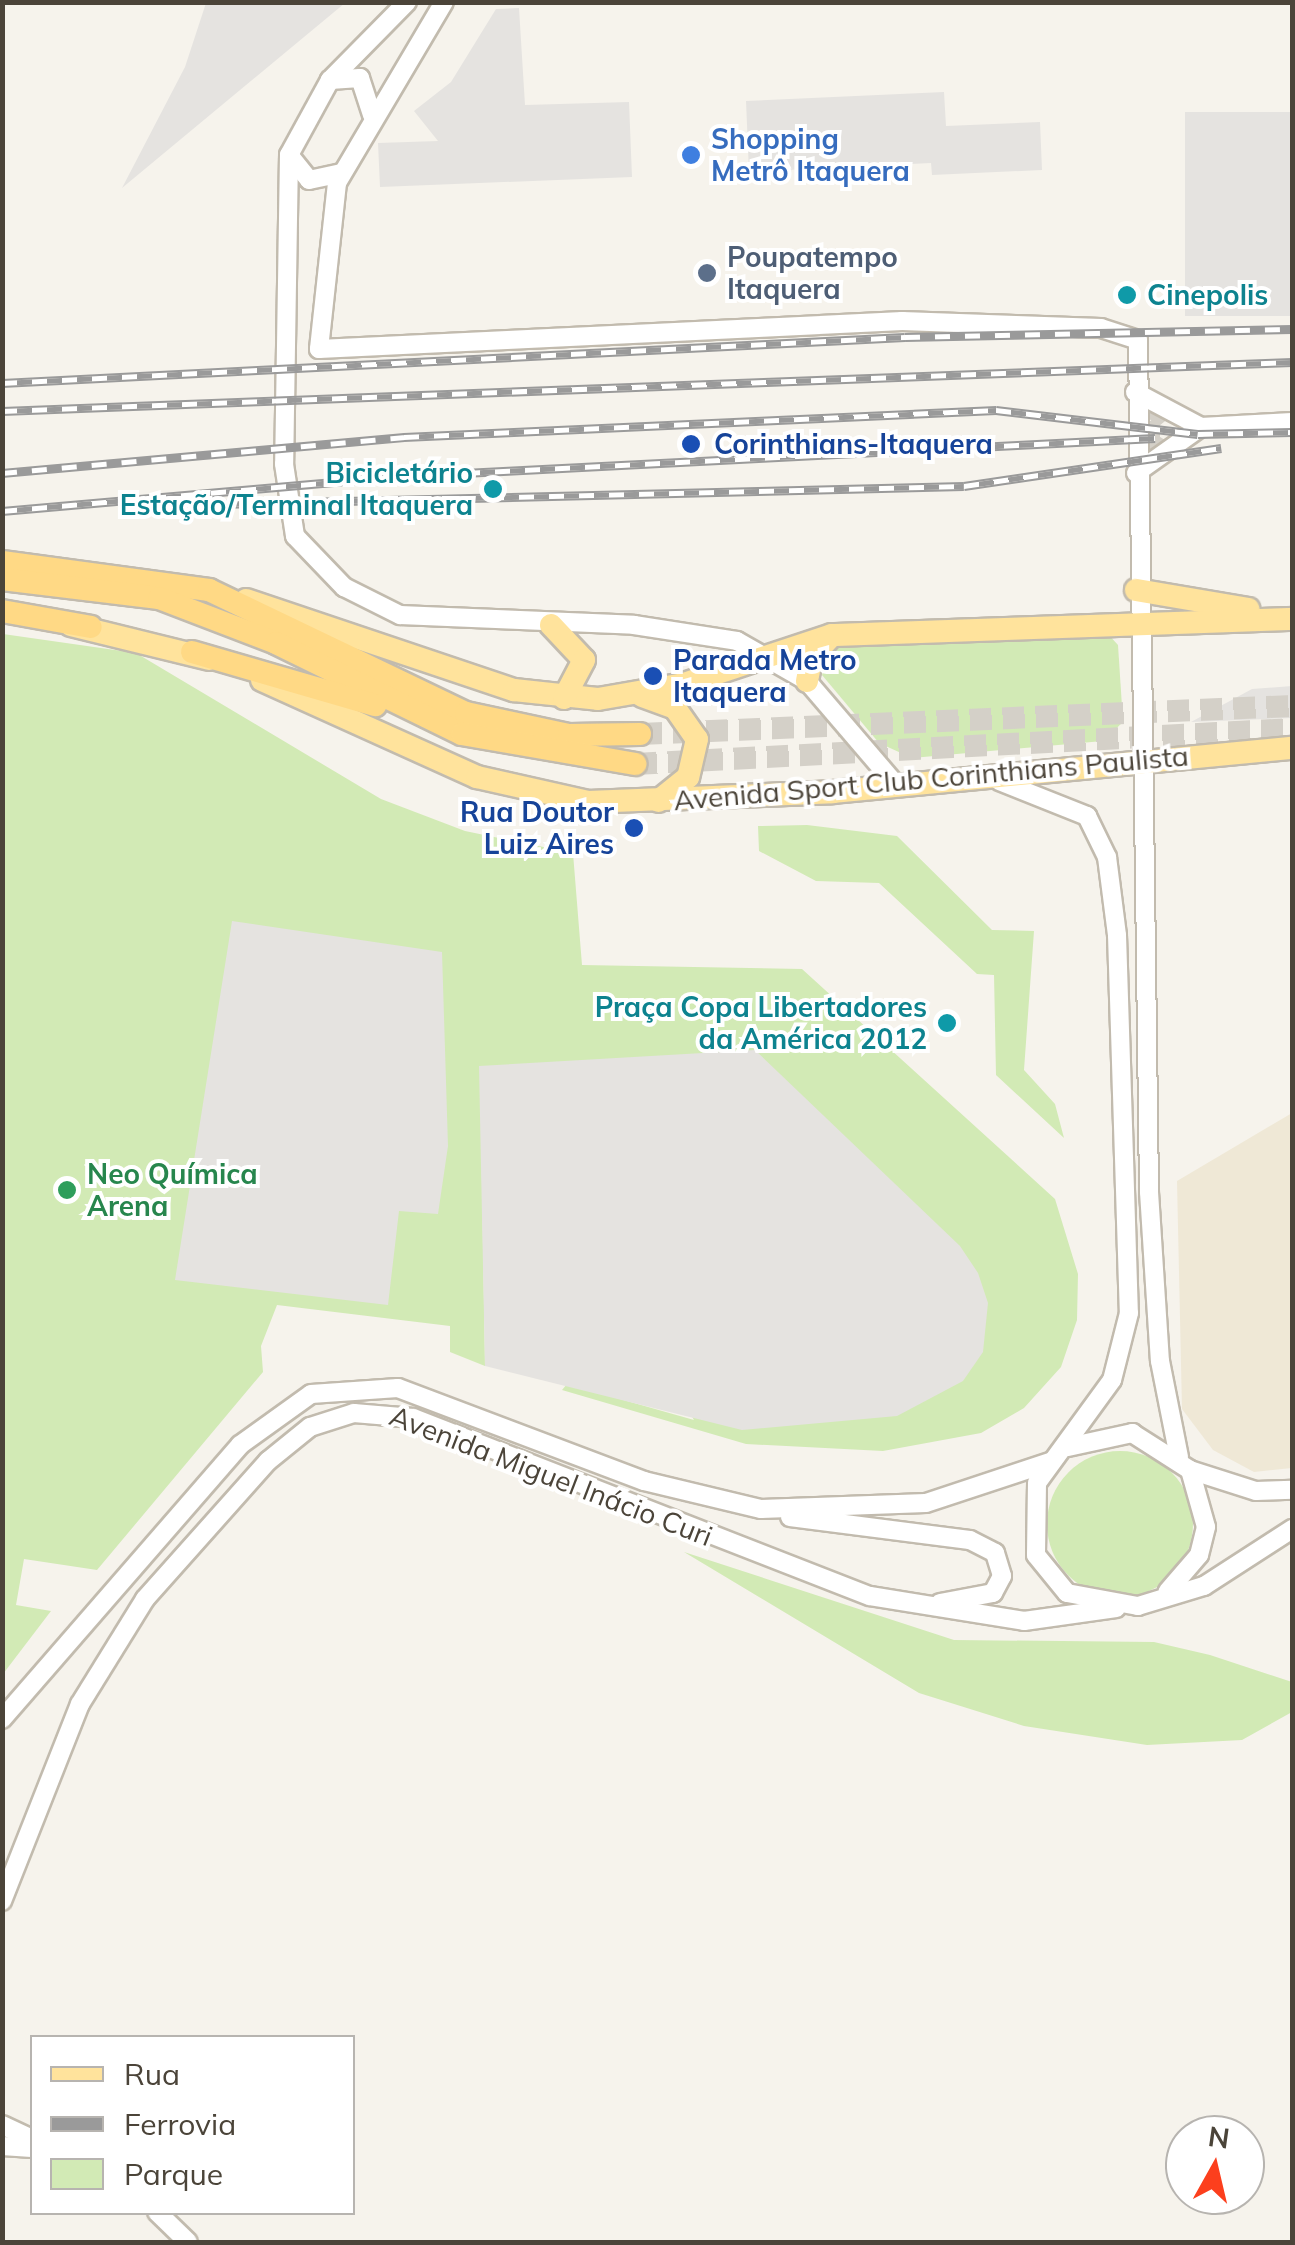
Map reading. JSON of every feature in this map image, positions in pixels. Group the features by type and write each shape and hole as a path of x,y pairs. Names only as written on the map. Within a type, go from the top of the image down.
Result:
{"highway":[{"path":"2,562 209,590 466,714 569,735 640,734"},
{"path":"2,579 107,587 186,606 433,722"},
{"path":"2,610 91,627"},
{"path":"192,652 241,659 514,749 635,764"}],"main road":[{"path":"209,590 564,698 633,695 764,653 832,636 1289,619"},
{"path":"1136,590 1289,619"},
{"name":"Avenida Sport Club Corinthians Paulista","path":"2,621 91,627 192,652 477,777 588,802 655,803 897,786 1138,758 1292,748"},
{"path":"551,624 584,660 564,698"},
{"path":"806,680 812,656 832,636"},
{"path":"633,695 675,708 697,738 688,777 655,803"}],"street":[{"path":"407,2 330,80 289,155 284,464 295,536 322,571 371,605 423,618 711,634 764,653 806,680 897,786"},
{"path":"444,2 372,115 341,172 325,239 319,349 902,321 1101,328 1138,340 1136,622 1149,1192 1162,1378 1184,1464 1206,1527 1182,1580 1159,1598"},
{"path":"330,80 360,78 372,115"},
{"path":"289,155 309,180 341,172"},
{"path":"1135,392 1200,427 1292,422"},
{"path":"1136,473 1200,427"},
{"path":"988,778 1087,816 1113,882 1130,1313 1112,1380 1056,1457 1030,1507 1036,1556 1068,1593 1116,1608"},
{"name":"Avenida Miguel Inácio Curi","path":"2,1719 240,1445 310,1394 398,1388 644,1481 762,1509 926,1503 1056,1457"},
{"name":"Avenida Miguel Inácio Curi","path":"2,1901 99,1664 227,1502 291,1441 329,1420 379,1410 412,1418 870,1596 1024,1621 1116,1608 1204,1586 1292,1529"},
{"path":"1056,1457 1105,1433 1132,1433 1184,1464 1256,1490 1292,1490"},
{"path":"762,1509 842,1529 970,1540 1001,1564 998,1586 977,1601 870,1596"},
{"path":"2,2125 30,2137"},
{"path":"2,2146 30,2148"},
{"path":"161,2215 188,2242"}],"shaded area":[{"path":"206,3 345,3 122,188 185,67"},
{"path":"519,8 525,105 629,102 632,177 380,187 378,143 438,141 414,111 451,82 496,9"},
{"path":"944,92 946,126 1040,122 1042,170 932,175 931,163 749,172 746,101"},
{"path":"1185,112 1292,112 1292,316 1185,316"},
{"path":"1292,686 1292,718 1191,722 1252,689"},
{"path":"232,921 442,952 448,1146 438,1214 399,1211 388,1305 175,1280"},
{"path":"755,1050 960,1246 978,1273 988,1303 983,1352 963,1381 897,1416 742,1430 485,1366 479,1066"},
{"path":"1292,1113 1292,1468 1254,1472 1213,1450 1182,1409 1177,1181"}],"green space":[{"path":"1107,633 1118,645 1123,722 1103,741 912,758 879,743 822,675 836,644"},
{"path":"3,634 136,653 381,799 465,831 573,853 582,965 802,969 1055,1199 1078,1274 1077,1320 1061,1367 1024,1408 981,1433 883,1451 746,1444 562,1390 567,1384 694,1420 480,1066 485,1366 450,1352 450,1326 277,1305 261,1346 263,1372 97,1570 24,1559 16,1605 51,1611 3,1674"},
{"path":"807,825 897,836 992,930 1034,931 1024,1070 1055,1104 1064,1138 996,1075 994,975 977,974 879,883 816,881 759,851 758,826"},
{"path":"1120,1451 1148,1457 1171,1473 1187,1496 1193,1524 1187,1552 1171,1575 1148,1591 1120,1597 1092,1591 1069,1575 1053,1552 1047,1524 1053,1496 1069,1473 1092,1457"},
{"path":"684,1552 954,1640 1154,1642 1210,1655 1292,1682 1292,1712 1242,1740 1147,1745 1024,1726 919,1693"}],"tunnel":[{"path":"1162,412 1151,421 1151,442 1164,450"},
{"path":"640,734 1292,706"},
{"path":"635,764 1292,729"}],"railway":[{"path":"2,383 905,337 1292,329"},
{"path":"2,411 1292,362"},
{"path":"2,473 404,437 996,410 1198,434 1292,432"},
{"path":"2,511 405,476 1155,438"},
{"path":"219,504 964,486 1221,448"}],"place":[{"name":"Shopping Metrô Itaquera","path":"691,155"},
{"name":"Poupatempo Itaquera","path":"707,273"},
{"name":"Cinepolis","path":"1127,295"},
{"name":"Corinthians-Itaquera","path":"691,444"},
{"name":"Bicicletário Estação/Terminal Itaquera","path":"493,489"},
{"name":"Parada Metro Itaquera","path":"653,676"},
{"name":"Rua Doutor Luiz Aires","path":"634,828"},
{"name":"Praça Copa Libertadores da América 2012","path":"947,1023"},
{"name":"Neo Química Arena","path":"67,1190"}]}
